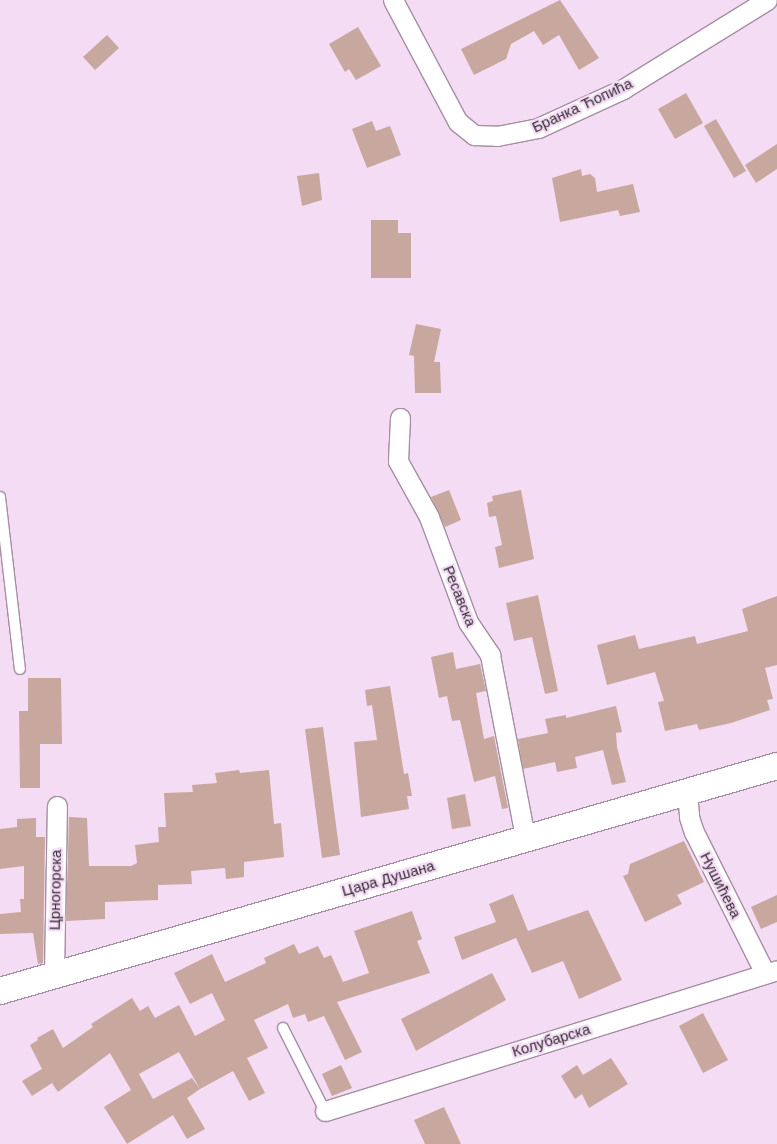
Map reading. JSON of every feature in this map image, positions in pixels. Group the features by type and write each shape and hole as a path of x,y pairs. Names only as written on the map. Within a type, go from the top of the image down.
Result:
{"main road":[{"name":"Цара Душана","path":"0,991 525,837 777,766"}],"street":[{"name":"Бранка Ћопића","path":"393,0 458,122 474,135 497,136 538,128 623,89 767,0"},
{"name":"Ресавска","path":"400,418 398,462 429,517 468,622 490,655 525,837"},
{"name":"Нушићева","path":"687,792 689,817 694,832 771,972"},
{"name":"Црногорска","path":"54,974 56,806"},
{"name":"Колубарска","path":"325,1111 771,972"}],"lane":[{"path":"0,497 20,668"},
{"path":"283,1028 325,1111"}],"building":[{"path":"560,0 599,58 579,70 559,35 543,45 534,31 511,44 506,59 474,75 461,49"},
{"path":"358,27 381,66 356,80 349,69 345,72 329,44"},
{"path":"107,35 119,48 95,70 83,57"},
{"path":"686,93 703,123 675,139 658,109"},
{"path":"716,119 746,171 734,178 704,126"},
{"path":"372,121 376,131 390,126 401,155 367,168 352,129"},
{"path":"777,144 777,169 756,183 745,165"},
{"path":"581,169 582,176 590,174 595,178 597,192 633,184 640,212 620,216 618,210 560,222 552,178"},
{"path":"319,173 322,200 302,206 297,176"},
{"path":"371,220 398,220 398,233 411,233 411,278 371,278"},
{"path":"416,324 441,329 434,362 440,362 441,393 415,393 414,356 409,355"},
{"path":"449,490 461,520 445,527 431,497"},
{"path":"521,490 534,559 499,568 495,547 502,545 496,516 489,517 487,503 493,501 492,496"},
{"path":"538,595 558,691 545,694 532,637 514,641 506,603"},
{"path":"777,596 777,665 765,668 773,699 767,700 770,710 731,723 699,730 697,724 665,731 658,702 664,701 655,672 607,685 597,645 635,635 639,649 695,636 697,644 748,631 742,609"},
{"path":"453,652 456,669 480,664 486,691 476,693 484,739 494,736 508,808 502,809 495,776 474,782 460,720 452,721 447,696 439,698 431,657"},
{"path":"28,678 61,678 62,744 40,744 40,788 20,788 19,711 28,711"},
{"path":"390,686 404,774 408,773 412,796 407,796 409,809 361,817 354,742 377,740 372,705 367,706 365,690"},
{"path":"616,706 622,732 616,733 617,747 626,782 612,785 603,750 575,757 577,768 557,772 555,762 523,769 518,739 548,733 545,719 566,715 566,718"},
{"path":"323,727 340,855 322,858 305,729"},
{"path":"239,770 240,773 269,770 274,824 281,823 284,857 244,862 244,877 226,879 225,868 191,871 192,884 158,885 158,900 105,902 105,919 66,921 69,817 87,818 89,866 131,866 137,863 135,845 159,842 158,827 166,827 164,793 193,792 192,785 217,783 215,773"},
{"path":"465,794 471,826 452,829 447,798"},
{"path":"36,818 36,837 45,837 43,963 38,964 33,933 0,934 0,914 21,912 20,899 24,899 24,866 0,869 0,829 17,827 17,819"},
{"path":"684,841 704,882 677,895 682,904 645,922 623,876 628,874 630,864"},
{"path":"513,894 528,931 588,910 622,980 579,999 563,961 532,973 516,938 462,960 454,937 496,922 489,904"},
{"path":"777,895 777,922 761,929 751,907"},
{"path":"412,911 422,939 417,941 430,973 337,1002 362,1052 345,1060 324,1016 308,1022 305,1014 293,1018 288,1004 254,1020 268,1048 247,1058 265,1093 249,1101 233,1071 200,1089 187,1098 205,1129 187,1139 173,1115 127,1144 104,1107 131,1090 110,1053 58,1092 52,1083 32,1096 22,1081 42,1069 30,1045 38,1040 37,1038 53,1029 63,1048 93,1027 91,1024 132,998 140,1011 148,1006 155,1018 179,1005 195,1036 225,1020 212,993 190,1004 174,973 212,954 225,982 266,963 264,958 294,944 299,954 318,946 324,958 331,955 343,982 369,973 354,931","holes":["179,1052 200,1089 192,1078 153,1099 139,1074"]},
{"path":"492,973 506,1000 416,1051 401,1019"},
{"path":"703,1013 728,1060 703,1073 679,1026"},
{"path":"611,1058 628,1084 589,1108 582,1094 575,1099 561,1076 577,1065 583,1075"},
{"path":"341,1065 352,1088 332,1096 322,1074"},
{"path":"444,1107 461,1144 425,1144 414,1120"}]}
